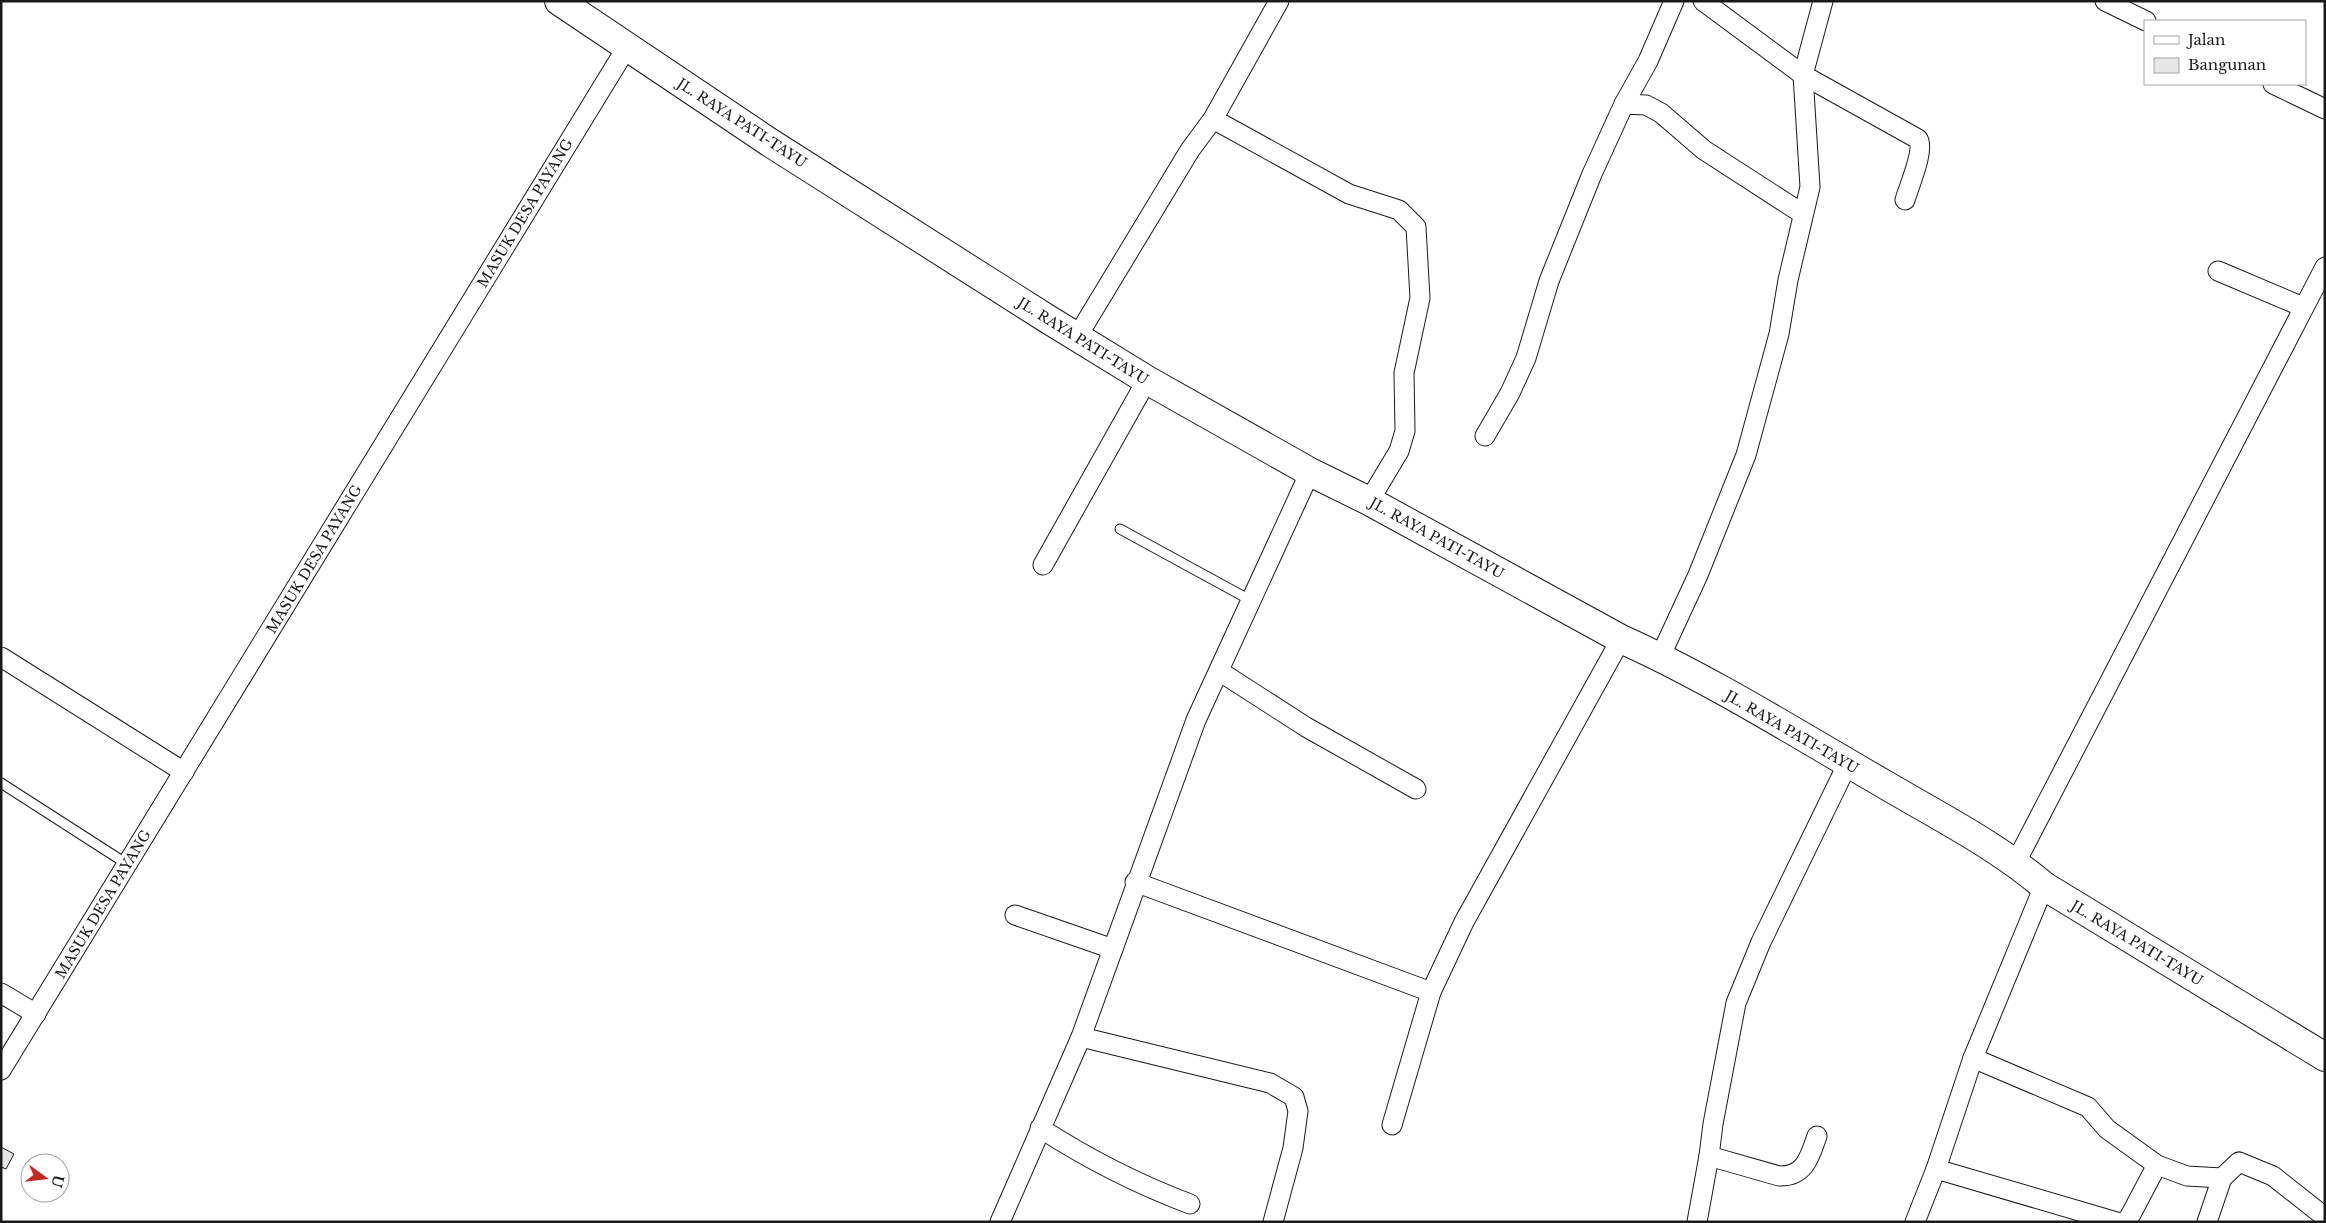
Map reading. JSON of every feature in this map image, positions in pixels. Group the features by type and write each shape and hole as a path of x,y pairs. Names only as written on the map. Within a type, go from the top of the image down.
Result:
{"main road":[{"name":"JL. RAYA PATI-TAYU","path":"565,3 769,142 1146,380 1310,472 1369,501 1621,639 1660,657 1848,763 2016,862 2044,886 2325,1057"}],"street":[{"path":"1076,337 1190,150 1213,119 1279,1"},
{"path":"1485,436 1510,393 1526,358 1549,281 1592,174 1624,104 1648,61 1674,1"},
{"path":"1703,1 1803,75 1918,139 1920,151 1905,200"},
{"path":"1660,657 1698,574 1746,455 1779,334 1788,280 1810,178 1803,75 1823,1"},
{"path":"2105,1 2144,20"},
{"name":"MASUK DESA PAYANG","path":"1,1070 627,47"},
{"path":"2275,85 2325,109"},
{"path":"1624,104 1646,105 1661,113 1704,150 1803,214"},
{"path":"1213,119 1349,194 1399,210 1416,227 1420,298 1404,372 1405,431 1399,451 1369,501"},
{"path":"2016,862 2325,267"},
{"path":"2218,271 2303,307"},
{"path":"1043,565 1146,380"},
{"path":"1000,1222 1081,1037 1196,720 1310,472"},
{"path":"1392,1125 1431,992 1464,922 1621,639"},
{"path":"1,657 184,772"},
{"path":"1219,671 1306,727 1416,789"},
{"path":"1697,1222 1709,1156 1712,1124 1736,1003 1761,942 1848,763"},
{"path":"1136,882 1431,992"},
{"path":"1915,1222 1936,1168 1973,1058 2044,886"},
{"path":"1015,915 1113,949"},
{"path":"1,993 36,1014"},
{"path":"1081,1037 1270,1083 1294,1097 1298,1111 1293,1148 1273,1222"},
{"path":"1973,1058 2088,1107 2107,1129 2157,1165 2187,1176 2222,1178"},
{"path":"1040,1128 1076,1151 1121,1175 1190,1204"},
{"path":"1709,1156 1787,1176 1800,1171 1804,1166 1817,1136"},
{"path":"2207,1222 2222,1178 2239,1162 2273,1176 2325,1217"},
{"path":"2122,1222 2127,1221 2157,1165"},
{"path":"1936,1168 2117,1222"}],"lane":[{"path":"1120,530 1252,601"},
{"path":"1,783 127,864"}],"building":[{"path":"1,1147 14,1154 6,1169 1,1167"}]}
